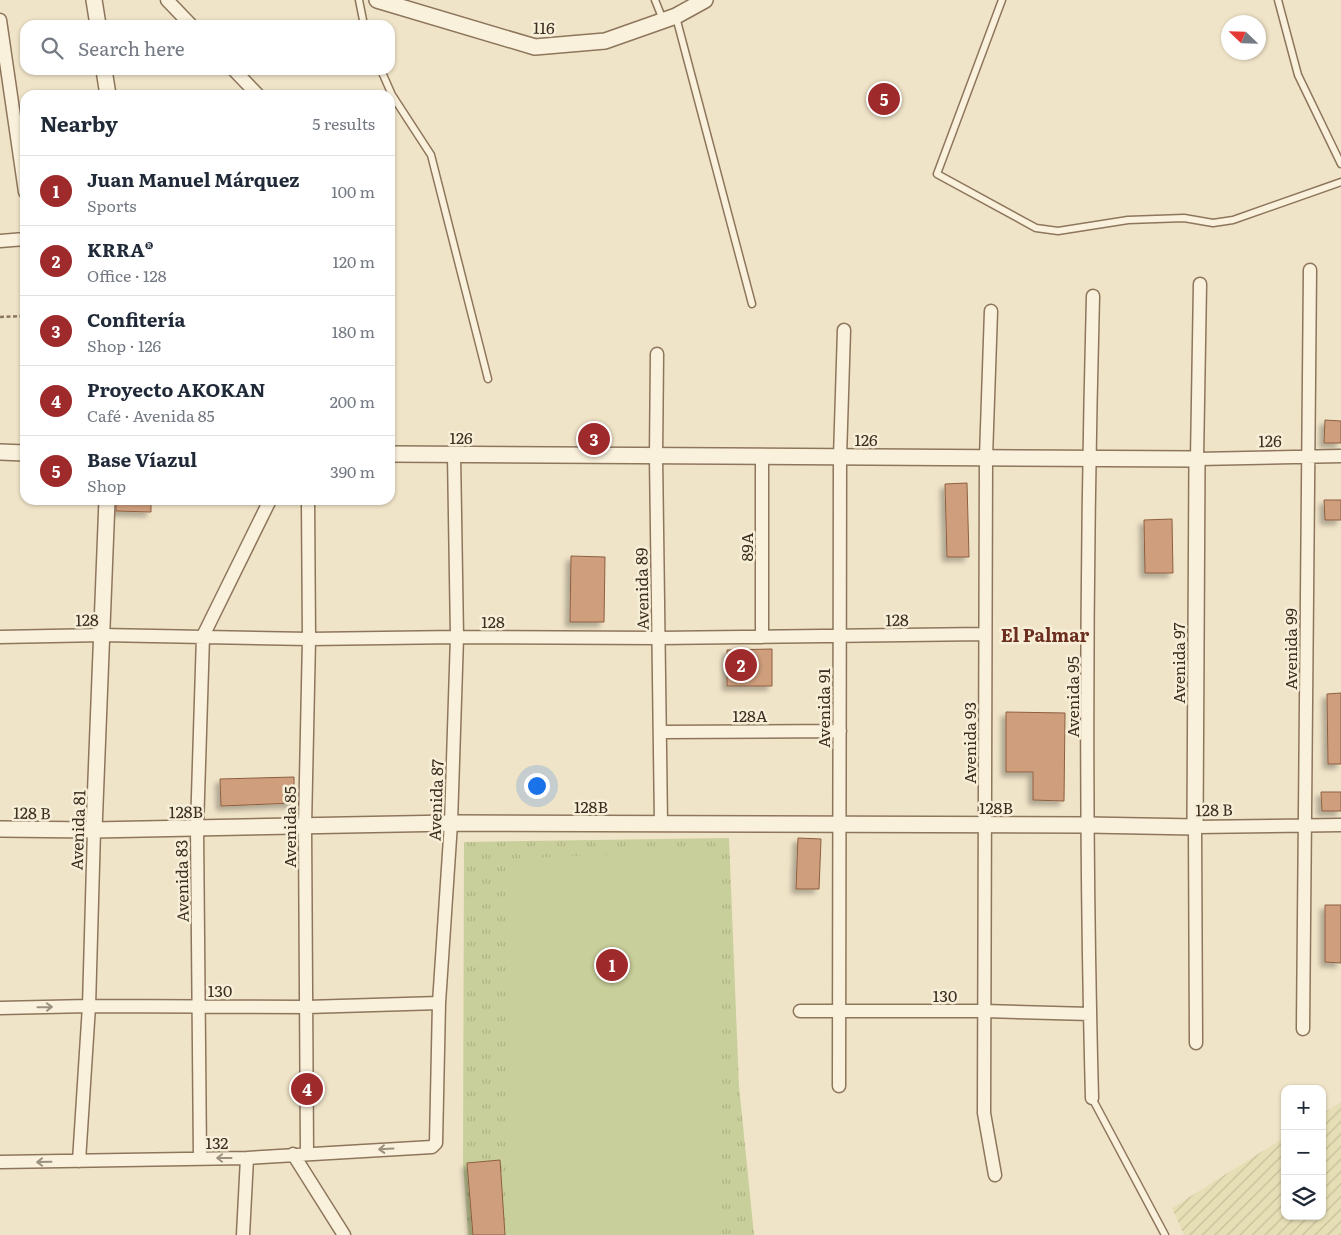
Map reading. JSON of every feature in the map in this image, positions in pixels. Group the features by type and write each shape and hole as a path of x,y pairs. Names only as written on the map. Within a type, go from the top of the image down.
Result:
{"street":[{"path":"94,0 97,20"},
{"path":"167,0 186,20"},
{"name":"116","path":"377,0 535,47 604,41 669,18 706,0"},
{"path":"0,20 20,158"},
{"path":"105,75 107,90"},
{"path":"239,75 253,90"},
{"path":"0,241 20,239"},
{"name":"Avenida 99","path":"1303,1029 1310,270"},
{"name":"Avenida 97","path":"1196,1043 1195,827 1200,284"},
{"name":"Avenida 95","path":"1092,1098 1088,825 1089,458 1093,296"},
{"name":"Avenida 93","path":"991,311 986,458 984,1113 995,1175"},
{"name":"Avenida 91","path":"839,1086 840,457 844,330"},
{"name":"Avenida 89","path":"657,354 656,456 661,824"},
{"path":"0,452 20,452"},
{"name":"126","path":"395,454 1197,459 1341,456"},
{"name":"Avenida 87","path":"434,1145 436,1143 439,1003 451,823 457,637 454,454"},
{"name":"89A","path":"762,456 762,638"},
{"name":"Avenida 81","path":"79,1161 89,1006 107,505"},
{"name":"Avenida 83","path":"200,1158 197,828 203,636 268,505"},
{"name":"Avenida 85","path":"307,1154 305,826 309,640 308,505"},
{"name":"128","path":"0,637 102,635 309,640 457,637 762,638 985,634"},
{"name":"128A","path":"661,732 840,731"},
{"name":"128B","path":"94,830 451,823 1088,825"},
{"name":"128 B","path":"1088,825 1195,827 1341,825"},
{"name":"128 B","path":"0,829 94,830"},
{"name":"130","path":"0,1008 89,1006 307,1007 439,1003"},
{"name":"130","path":"800,1011 985,1011 1090,1014"},
{"name":"132","path":"0,1162 246,1158 432,1147 434,1145"},
{"path":"293,1154 344,1235"},
{"path":"243,1235 246,1158"}],"lane":[{"path":"359,0 363,20"},
{"path":"655,0 669,18 752,304"},
{"path":"1002,0 937,174 1036,228 1058,230 1128,220 1184,218 1213,223 1233,220 1341,182"},
{"path":"1278,0 1298,75 1341,164"},
{"path":"383,75 390,90"},
{"path":"395,100 431,155 488,379"},
{"path":"1092,1098 1165,1235"}],"path":[{"path":"0,317 20,316"}],"shaded area":[{"path":"1341,1102 1341,1235 1184,1235 1172,1208 1281,1140 1281,1220 1326,1220 1326,1111"}],"green space":[{"path":"729,838 739,1086 754,1235 468,1235 463,1162 464,842"},
{"path":"717,850 718,1235 512,1235 505,859"}],"building":[{"path":"1325,420 1341,421 1341,443 1324,443"},
{"path":"967,483 969,557 947,557 945,484"},
{"path":"1324,500 1341,500 1341,520 1325,520"},
{"path":"116,505 151,505 151,512 116,511"},
{"path":"1172,519 1173,573 1145,573 1144,520"},
{"path":"571,556 605,557 604,622 570,622"},
{"path":"772,649 772,686 727,686 727,650"},
{"path":"1341,693 1341,764 1328,764 1327,694"},
{"path":"1006,712 1065,713 1064,801 1033,800 1033,772 1006,772"},
{"path":"294,777 294,803 221,806 220,779"},
{"path":"1321,792 1341,792 1341,811 1322,811"},
{"path":"798,838 821,839 819,889 796,889"},
{"path":"1325,905 1341,905 1341,963 1325,962"},
{"path":"500,1160 505,1235 473,1235 467,1163"}],"place":[{"name":"Base Víazul","path":"884,99"},
{"name":"Confitería","path":"594,439"},
{"name":"KRRA®","path":"741,665"},
{"name":"Juan Manuel Márquez","path":"612,965"},
{"name":"Proyecto AKOKAN","path":"307,1089"}],"district":[{"name":"El Palmar","path":"1045,634"}]}
